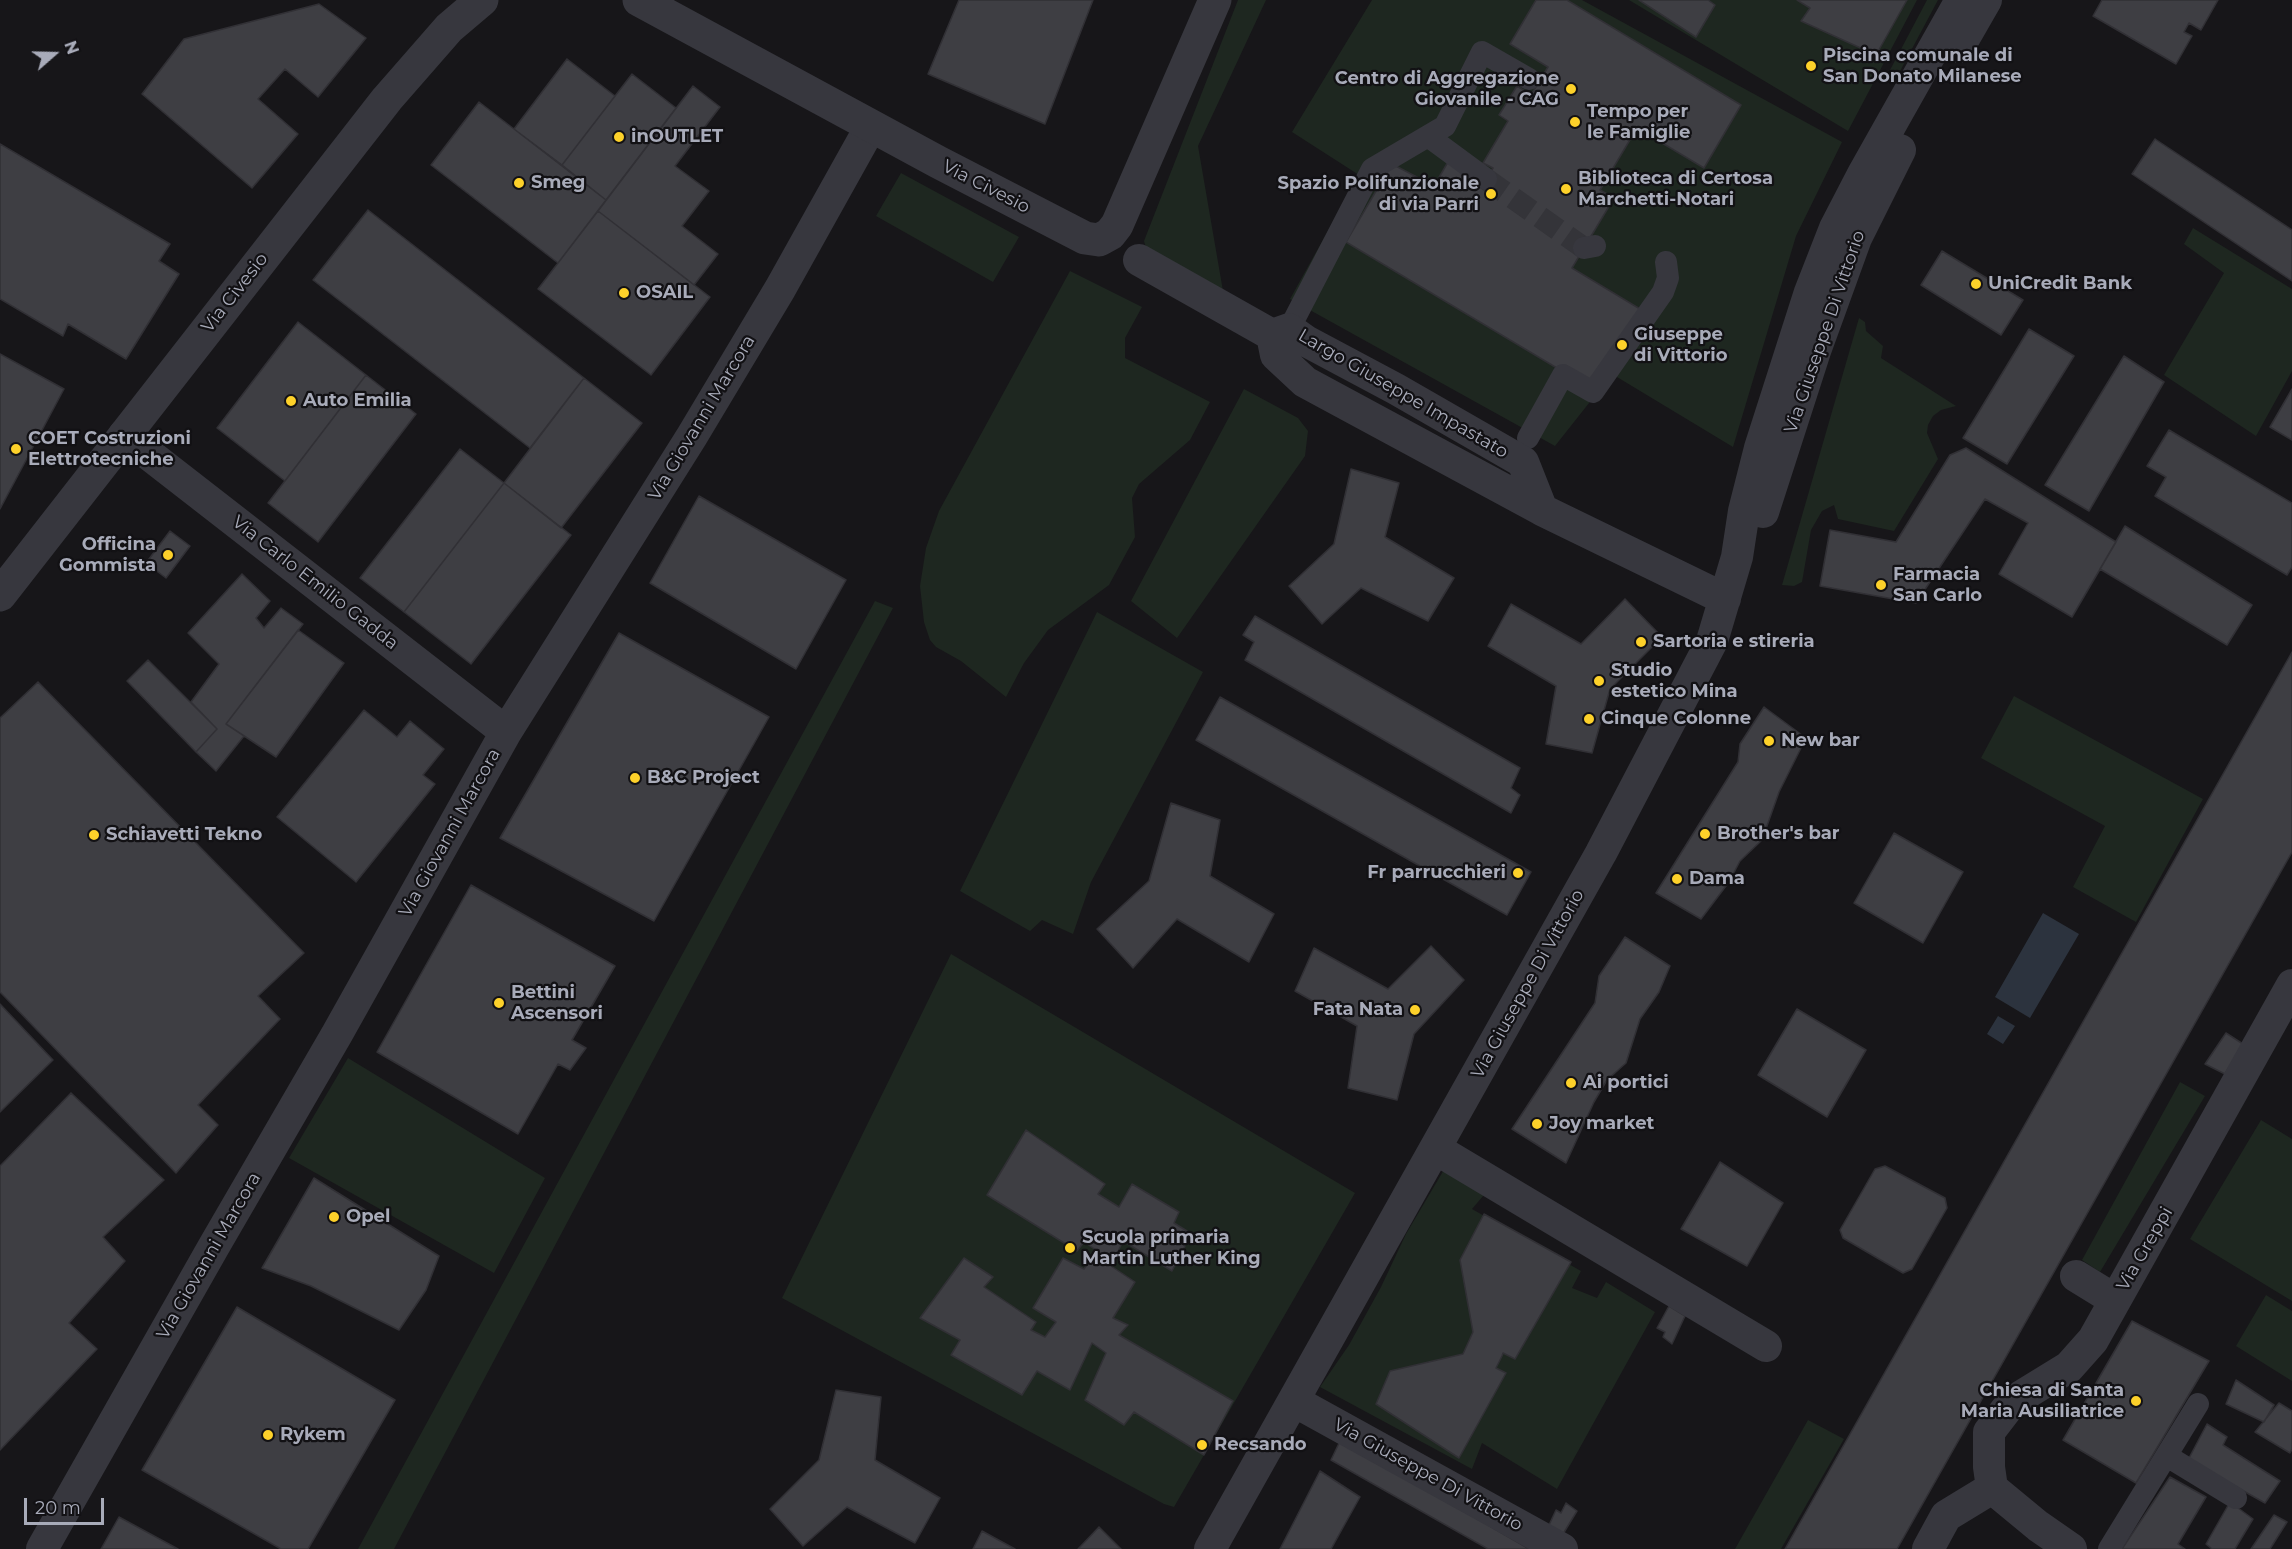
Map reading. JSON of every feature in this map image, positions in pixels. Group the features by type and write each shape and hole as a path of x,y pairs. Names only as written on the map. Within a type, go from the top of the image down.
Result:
{"street":[{"name":"Via Civesio","path":"0,595 387,99 449,28 482,0"},
{"name":"Via Civesio","path":"639,0 871,126 1085,238 1099,240 1110,234 1117,225 1215,0"},
{"name":"Via Giuseppe Di Vittorio","path":"1210,1549 1601,853 1712,641 1737,557 1744,511 1760,448 1810,292 1835,228 1876,173 1969,8"},
{"path":"1139,260 1279,340 1372,170 1445,126 1482,52 1529,79"},
{"name":"Via Giovanni Marcora","path":"42,1549 214,1246 338,1034 506,732 692,436 780,289 871,126"},
{"path":"1429,137 1486,179"},
{"path":"1528,438 1563,375 1593,392 1663,292 1668,278 1666,262"},
{"name":"Largo Giuseppe Impastato","path":"1279,340 1306,341 1396,389 1523,462 1542,510"},
{"name":"Largo Giuseppe Impastato","path":"1279,340 1305,382 1542,510 1725,599"},
{"path":"1380,424 1396,389"},
{"name":"Via Carlo Emilio Gadda","path":"124,435 506,732"},
{"name":"Via Greppi","path":"1992,1488 1989,1467 1989,1432 2012,1402 2069,1367 2093,1340 2292,985"},
{"path":"1436,1149 1766,1346"},
{"path":"2076,1276 2115,1300"},
{"name":"Via Giuseppe Di Vittorio","path":"1294,1401 1562,1549"},
{"path":"2109,1549 2198,1404"},
{"path":"2167,1456 2236,1498"},
{"path":"1928,1549 1946,1516 1992,1488 2038,1526 2071,1549"}],"shaded area":[{"path":"1238,0 1266,0 1198,146 1223,291 1148,254 1144,241"},
{"path":"1372,0 1582,0 1842,142 1796,236 1733,447 1612,374 1555,446 1290,299 1359,175 1292,132"},
{"name":"Piscina comunale di San Donato Milanese","path":"1629,0 1917,0 1848,131"},
{"path":"1927,0 1938,0 1898,75 1890,70"},
{"path":"901,173 1019,237 993,282 876,216"},
{"path":"2193,228 2292,289 2292,371 2256,436 2164,375 2224,273 2184,244"},
{"path":"1070,271 1142,307 1125,338 1125,358 1210,402 1190,440 1139,484 1132,498 1135,537 1109,585 1048,630 1024,663 1006,697 961,661 936,647 930,640 924,622 920,586 926,548 939,511"},
{"path":"1859,318 1865,322 1866,331 1883,346 1881,358 1956,406 1941,410 1933,416 1928,425 1927,433 1938,459 1894,531 1838,519 1834,505 1822,511 1811,530 1802,582 1794,586 1782,585"},
{"path":"1244,389 1298,418 1308,431 1305,456 1177,638 1131,601"},
{"path":"875,601 893,608 394,1549 358,1549"},
{"path":"1097,612 1203,672 1091,882 1073,934 1042,920 1030,931 960,891"},
{"path":"2014,696 2203,799 2136,922 2073,887 2105,826 1981,758"},
{"path":"2043,913 2079,934 2030,1018 1995,997"},
{"name":"Scuola primaria Martin Luther King","path":"951,954 1355,1193 1174,1507 1164,1504 782,1298"},
{"path":"1998,1016 2015,1026 2003,1044 1987,1034"},
{"path":"348,1058 545,1178 494,1273 289,1158"},
{"path":"2180,1082 2205,1096 2100,1272 2082,1260"},
{"path":"2261,1120 2292,1139 2292,1301 2190,1239"},
{"path":"1445,1168 1489,1189 1472,1209 1581,1271 1572,1288 1597,1298 1606,1282 1655,1312 1557,1489 1482,1443 1472,1469 1320,1387 1349,1345 1381,1287 1406,1234"},
{"path":"2266,1295 2292,1311 2292,1381 2236,1346"},
{"path":"1808,1420 1844,1439 1781,1549 1735,1549"}],"building":[{"path":"959,0 1093,0 1045,124 928,74"},
{"name":"Spazio Polifunzionale di via Parri","path":"1536,0 1567,0 1741,105 1704,168 1637,128 1600,190 1614,198 1572,268 1640,309 1592,389 1346,242 1392,164 1434,186 1448,162 1484,183 1493,168 1483,163 1508,121 1499,115 1517,86 1531,95 1548,67 1510,44"},
{"path":"1639,0 1708,0 1715,5 1696,37"},
{"path":"1797,0 1907,0 1876,55 1801,21 1810,8"},
{"path":"2102,0 2218,0 2201,30 2189,23 2184,32 2192,36 2176,64 2093,16"},
{"path":"319,4 366,38 318,97 285,69 258,99 298,134 252,188 142,94 184,39"},
{"name":"Smeg","path":"567,59 615,96 562,165 514,129"},
{"name":"inOUTLET","path":"632,74 676,108 606,200 562,165"},
{"path":"693,86 720,107 675,166 709,191 682,226 718,254 694,285 598,211"},
{"name":"Smeg","path":"479,102 606,200 558,263 431,165"},
{"path":"2155,139 2292,230 2292,281 2132,174"},
{"path":"0,144 170,244 159,261 179,274 126,359 68,324 63,336 0,299"},
{"path":"368,210 584,378 530,448 313,280"},
{"name":"OSAIL","path":"598,211 710,297 651,375 538,289"},
{"path":"1942,251 2023,300 2001,335 1921,285"},
{"name":"Auto Emilia","path":"298,322 366,375 285,481 217,428"},
{"path":"2029,329 2074,356 2007,464 1963,438"},
{"name":"COET Costruzioni Elettrotecniche","path":"0,354 64,389 0,509"},
{"path":"2124,356 2164,382 2089,511 2045,485"},
{"path":"366,375 416,414 318,542 268,503"},
{"path":"584,378 642,423 561,528 504,483"},
{"path":"2292,389 2292,440 2270,427"},
{"path":"2169,430 2292,503 2292,567 2287,575 2155,496 2166,477 2147,466"},
{"path":"1966,448 2116,542 2072,617 1999,574 2028,523 1985,499 1916,603 1820,586 1830,530 1896,542 1950,455"},
{"path":"460,449 504,483 404,612 360,578"},
{"path":"1351,469 1399,483 1385,537 1454,578 1428,621 1361,588 1322,624 1289,586 1334,544"},
{"path":"504,483 571,535 471,664 404,612"},
{"path":"699,496 846,580 796,669 650,583"},
{"path":"2125,526 2252,605 2227,645 2100,569"},
{"name":"Officina Gommista","path":"170,531 190,546 166,578 146,563"},
{"path":"242,574 270,601 256,618 264,628 281,608 303,624 226,724 244,736 216,771 196,752 217,729 191,702 219,664 188,633"},
{"path":"1625,599 1662,637 1610,689 1592,753 1546,744 1556,686 1488,646 1511,604 1581,644"},
{"path":"1255,616 1520,768 1511,788 1520,795 1511,813 1245,660 1254,642 1243,635"},
{"path":"298,630 344,663 276,757 226,724"},
{"name":"B&C Project","path":"619,633 769,717 654,921 500,838"},
{"path":"2292,652 2292,852 1897,1549 1785,1549"},
{"path":"148,660 217,729 196,752 127,681"},
{"name":"Schiavetti Tekno","path":"38,682 304,953 258,996 280,1019 198,1105 218,1125 176,1173 0,992 0,718"},
{"path":"1220,697 1531,872 1507,915 1196,740"},
{"path":"1764,707 1806,738 1779,792 1762,840 1740,861 1729,882 1701,919 1656,893 1738,762 1740,744"},
{"path":"364,710 397,737 410,721 444,749 423,775 435,784 356,882 277,817"},
{"path":"1171,803 1220,820 1210,876 1274,914 1249,962 1177,919 1133,968 1097,929 1149,881"},
{"path":"1894,833 1963,872 1923,943 1854,903"},
{"name":"Bettini Ascensori","path":"471,885 615,966 572,1040 586,1048 570,1070 558,1064 518,1134 377,1052"},
{"path":"1625,937 1670,966 1659,992 1640,1019 1626,1063 1607,1080 1594,1102 1566,1163 1512,1129 1595,1003 1599,976"},
{"path":"1431,946 1464,980 1414,1034 1397,1100 1348,1088 1357,1026 1295,991 1314,948 1388,989"},
{"path":"0,1004 53,1060 0,1112"},
{"path":"1797,1009 1866,1050 1827,1117 1758,1075"},
{"path":"2226,1033 2243,1044 2225,1074 2205,1064"},
{"path":"71,1093 164,1180 103,1237 125,1261 69,1323 97,1349 0,1450 0,1166"},
{"path":"1026,1130 1105,1184 1098,1194 1119,1207 1132,1184 1179,1212 1174,1223 1187,1231 1180,1242 1185,1246 1172,1271 1123,1241 1111,1266 1135,1282 1113,1318 1128,1325 1119,1335 1233,1401 1204,1455 1134,1412 1124,1425 1085,1400 1106,1353 1092,1343 1070,1390 1037,1371 1022,1395 951,1355 960,1340 920,1318 964,1258 993,1277 984,1287 1036,1322 1031,1330 1045,1337 1056,1322 1033,1308 1063,1258 1084,1269 1096,1250 1084,1242 1077,1251 987,1195"},
{"path":"1720,1162 1783,1203 1747,1266 1681,1229"},
{"path":"1885,1166 1945,1198 1947,1208 1912,1269 1903,1273 1843,1238 1840,1230 1875,1169"},
{"name":"Opel","path":"314,1178 439,1256 426,1290 399,1330 311,1286 262,1268"},
{"path":"1484,1214 1571,1262 1515,1359 1503,1353 1496,1368 1506,1373 1459,1458 1376,1404 1390,1371 1463,1354 1473,1332 1460,1260"},
{"path":"1669,1306 1685,1316 1672,1344 1663,1337 1665,1332 1657,1328"},
{"name":"Rykem","path":"237,1307 395,1400 308,1549 281,1549 142,1470"},
{"name":"Chiesa di Santa Maria Ausiliatrice","path":"2132,1321 2209,1361 2136,1483 2063,1440"},
{"path":"2236,1380 2274,1405 2264,1422 2226,1404"},
{"path":"836,1390 881,1397 875,1460 940,1498 915,1543 847,1507 803,1546 770,1509 819,1460"},
{"path":"2279,1403 2292,1411 2292,1449 2290,1453 2255,1432"},
{"path":"2207,1424 2227,1437 2223,1445 2280,1481 2265,1503 2188,1460"},
{"path":"1341,1439 1529,1549 1488,1549 1331,1460"},
{"path":"1320,1471 1360,1497 1331,1549 1280,1549"},
{"path":"2170,1477 2206,1497 2178,1544 2185,1549 2122,1549"},
{"path":"2230,1502 2253,1519 2235,1549 2212,1549 2206,1544"},
{"path":"1566,1503 1577,1511 1563,1534 1549,1525 1556,1510 1561,1513"},
{"path":"2274,1515 2287,1522 2270,1549 2251,1549"},
{"path":"119,1517 178,1549 101,1549"},
{"path":"1099,1527 1121,1549 1078,1549"},
{"path":"982,1531 1015,1549 973,1549"}],"tunnel":[{"path":"1486,179 1584,248"}],"place":[{"name":"Piscina comunale di San Donato Milanese","path":"1811,66"},
{"name":"Centro di Aggregazione Giovanile - CAG","path":"1571,89"},
{"name":"Tempo per le Famiglie","path":"1575,122"},
{"name":"inOUTLET","path":"619,137"},
{"name":"Smeg","path":"519,183"},
{"name":"Biblioteca di Certosa Marchetti-Notari","path":"1566,189"},
{"name":"Spazio Polifunzionale di via Parri","path":"1491,194"},
{"name":"UniCredit Bank","path":"1976,284"},
{"name":"OSAIL","path":"624,293"},
{"name":"Giuseppe di Vittorio","path":"1622,345"},
{"name":"Auto Emilia","path":"291,401"},
{"name":"COET Costruzioni Elettrotecniche","path":"16,449"},
{"name":"Officina Gommista","path":"168,555"},
{"name":"Farmacia San Carlo","path":"1881,585"},
{"name":"Sartoria e stireria","path":"1641,642"},
{"name":"Studio estetico Mina","path":"1599,681"},
{"name":"Cinque Colonne","path":"1589,719"},
{"name":"New bar","path":"1769,741"},
{"name":"B&C Project","path":"635,778"},
{"name":"Brother's bar","path":"1705,834"},
{"name":"Schiavetti Tekno","path":"94,835"},
{"name":"Fr parrucchieri","path":"1518,873"},
{"name":"Dama","path":"1677,879"},
{"name":"Bettini Ascensori","path":"499,1003"},
{"name":"Fata Nata","path":"1415,1010"},
{"name":"Ai portici","path":"1571,1083"},
{"name":"Joy market","path":"1537,1124"},
{"name":"Opel","path":"334,1217"},
{"name":"Scuola primaria Martin Luther King","path":"1070,1248"},
{"name":"Chiesa di Santa Maria Ausiliatrice","path":"2136,1401"},
{"name":"Rykem","path":"268,1435"},
{"name":"Recsando","path":"1202,1445"}]}
